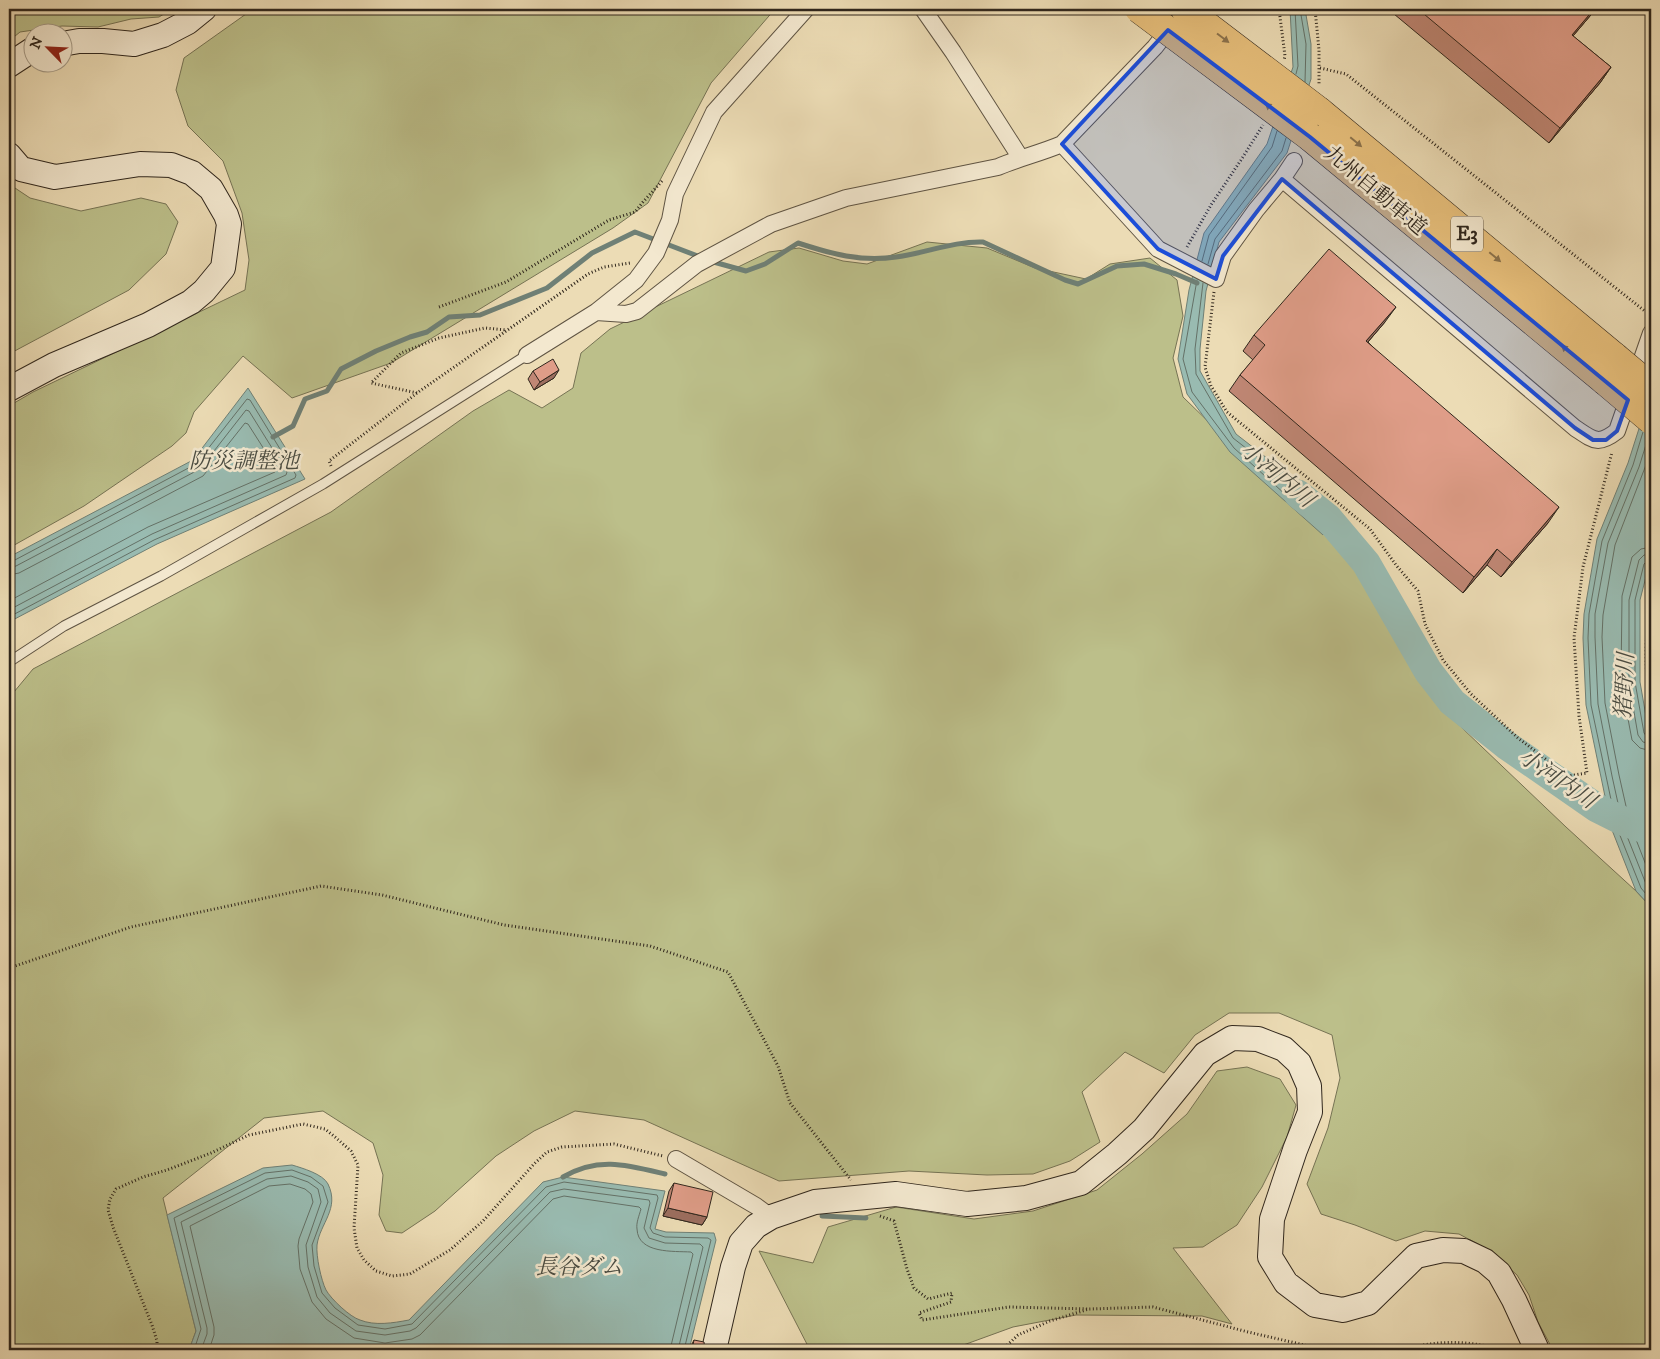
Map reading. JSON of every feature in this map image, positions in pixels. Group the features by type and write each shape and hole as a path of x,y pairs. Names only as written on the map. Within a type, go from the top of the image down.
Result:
{"highway":[{"name":"九州自動車道","path":"1139,9 1310,137 1651,420"},
{"name":"九州自動車道","path":"1185,9 1319,110 1651,387"}],"street":[{"path":"72,42 103,40 134,44 163,35 188,22 204,9"},
{"path":"527,355 596,312 636,280 652,258 670,220 675,194 714,112 806,9"},
{"path":"923,9 953,52 1020,157"},
{"path":"596,312 626,314 637,311 697,264 771,224 846,198 998,167 1020,157 1043,153 1062,144 1155,47 1185,9"},
{"path":"9,65 22,57"},
{"path":"1062,144 1158,249 1216,279 1223,256 1294,161"},
{"path":"9,155 22,169 55,177 140,164 171,165 192,173 211,189 229,224 223,268 204,291 191,302 148,325 54,366 9,389"},
{"path":"1282,179 1576,428 1593,440 1606,440 1616,431 1651,334"},
{"path":"714,1350 733,1267 741,1244 756,1226 771,1217 815,1202 870,1206 896,1194 967,1204 1026,1198 1081,1182 1117,1154 1144,1129 1205,1054 1232,1038 1258,1039 1284,1049 1299,1064 1309,1086 1310,1112 1272,1219 1270,1257 1286,1283 1315,1305 1343,1310 1368,1303 1416,1256 1443,1250 1464,1251 1484,1261 1499,1274 1514,1300 1537,1350"},
{"path":"676,1159 756,1206 771,1217"}],"lane":[{"path":"9,662 64,626 161,576 335,477 527,355"}],"path":[{"path":"1279,9 1285,56"},
{"path":"1315,9 1320,82"},
{"path":"1320,68 1346,74 1651,316"},
{"path":"1180,260 1211,205 1262,129"},
{"path":"440,307 506,282 609,220 636,212 677,165 688,166"},
{"path":"335,477 329,461 417,393 588,274 604,267 652,258"},
{"path":"1216,279 1205,367 1211,386 1227,412 1370,529 1418,591 1425,624 1443,660 1471,694 1511,732 1568,776 1588,773 1579,716 1574,638 1583,567 1616,431"},
{"path":"417,393 371,383 401,353 439,338 485,328 507,330"},
{"path":"1651,591 1646,624 1651,713"},
{"path":"9,968 131,927 321,886 382,895 504,925 650,946 728,972 778,1066 790,1103 870,1206 894,1221 914,1288 928,1299 952,1293 951,1302 919,1313 922,1320 1009,1307 1089,1310 1153,1307 1326,1350"},
{"path":"157,1350 157,1341 152,1325 113,1227 108,1210 110,1199 116,1189 167,1170 249,1135 303,1124 325,1129 351,1151 358,1165 354,1228 357,1248 364,1260 376,1272 392,1276 410,1274 450,1250 484,1221 534,1164 547,1152 562,1147 614,1144 676,1159"},
{"path":"1002,1350 1018,1335 1050,1321 1089,1310"},
{"path":"1403,1350 1419,1345 1458,1342 1501,1350"}],"highlighted area":[{"path":"1168,30 1310,137 1628,400 1617,431 1606,440 1593,440 1575,428 1282,179 1223,256 1216,279 1158,249 1062,144"}],"green space":[{"path":"9,9 172,9 159,17 131,19 98,27 72,26 72,22 22,22 22,32 9,41"},
{"path":"253,9 775,9 711,83 648,203 613,228 391,363 292,398 243,356 194,412 186,433 172,446 84,506 9,548 9,406 33,392 245,290 249,260 242,213 223,161 188,126 176,90 184,58"},
{"path":"9,184 30,198 81,211 141,198 166,204 178,222 166,254 129,290 9,354"},
{"path":"927,242 987,248 1035,268 1086,279 1110,264 1150,258 1177,280 1183,316 1173,358 1183,397 1251,463 1324,526 1376,600 1400,649 1439,706 1651,907 1651,1350 1553,1350 1538,1322 1529,1295 1517,1275 1489,1250 1459,1234 1425,1231 1396,1241 1321,1214 1307,1184 1328,1128 1340,1078 1332,1035 1279,1013 1229,1013 1195,1035 1164,1073 1125,1052 1082,1092 1100,1142 1070,1161 1033,1174 987,1175 909,1171 779,1181 644,1120 575,1111 534,1131 496,1156 435,1211 402,1233 386,1231 379,1215 383,1175 373,1143 323,1111 264,1118 163,1198 196,1331 189,1350 9,1350 9,698 33,669 331,512 473,411 509,390 542,408 573,388 581,353 610,329 769,252 799,248 843,261 867,264"},
{"path":"1247,1067 1280,1079 1296,1105 1287,1137 1262,1187 1237,1225 1203,1247 1173,1248 1232,1324 1202,1316 1076,1315 1013,1327 958,1347 943,1350 810,1350 759,1251 813,1263 828,1227 896,1207 974,1219 1033,1211 1097,1190 1142,1154 1187,1114 1217,1071"}],"water":[{"path":"1290,9 1305,9 1311,44 1311,79 1287,153 1219,242 1206,291 1200,349 1200,371 1236,434 1331,508 1323,535 1230,452 1187,394 1178,359 1189,290 1204,233 1267,144 1293,67"},
{"name":"防災調整池","path":"248,388 305,479 157,544 9,622 9,557 193,460"},
{"name":"猪野川","path":"1651,391 1651,557 1640,600 1640,682 1651,745 1651,907 1636,891 1612,830 1586,705 1583,638 1584,614 1597,539 1628,463"},
{"name":"長谷ダム","path":"292,1165 322,1177 328,1184 331,1193 331,1208 317,1245 319,1268 328,1294 346,1312 356,1318 366,1322 378,1323 409,1320 543,1182 563,1177 665,1191 655,1229 666,1232 714,1233 716,1240 689,1350 189,1350 196,1331 167,1215 263,1168"},
{"path":"1087,1345 1133,1345 1178,1350 1071,1350"}],"building":[{"path":"1418,9 1594,9 1572,35 1611,67 1560,128"},
{"path":"1329,249 1396,307 1366,341 1559,507 1512,562 1497,549 1474,577 1240,375 1265,345 1254,335"},
{"path":"553,359 559,370 540,382 533,371"},
{"path":"674,1183 713,1192 707,1217 668,1208"},
{"path":"694,1340 704,1342 705,1350 692,1350"}],"waterway":[{"path":"273,437 293,426 305,399 327,391 341,369 376,351 427,332 449,317 480,315 547,288 592,253 635,232 703,258"},
{"path":"710,261 746,271 765,264 798,243 834,254 858,258 883,258 907,255 961,243 983,242 1065,280 1078,284 1117,266 1144,264 1197,283"},
{"name":"小河内川","path":"1298,494 1328,518 1366,563 1428,671 1452,702 1506,745 1597,808 1625,822 1651,831"},
{"path":"563,1177 576,1170 601,1164 626,1165 665,1174"},
{"path":"822,1216 866,1218"}]}
